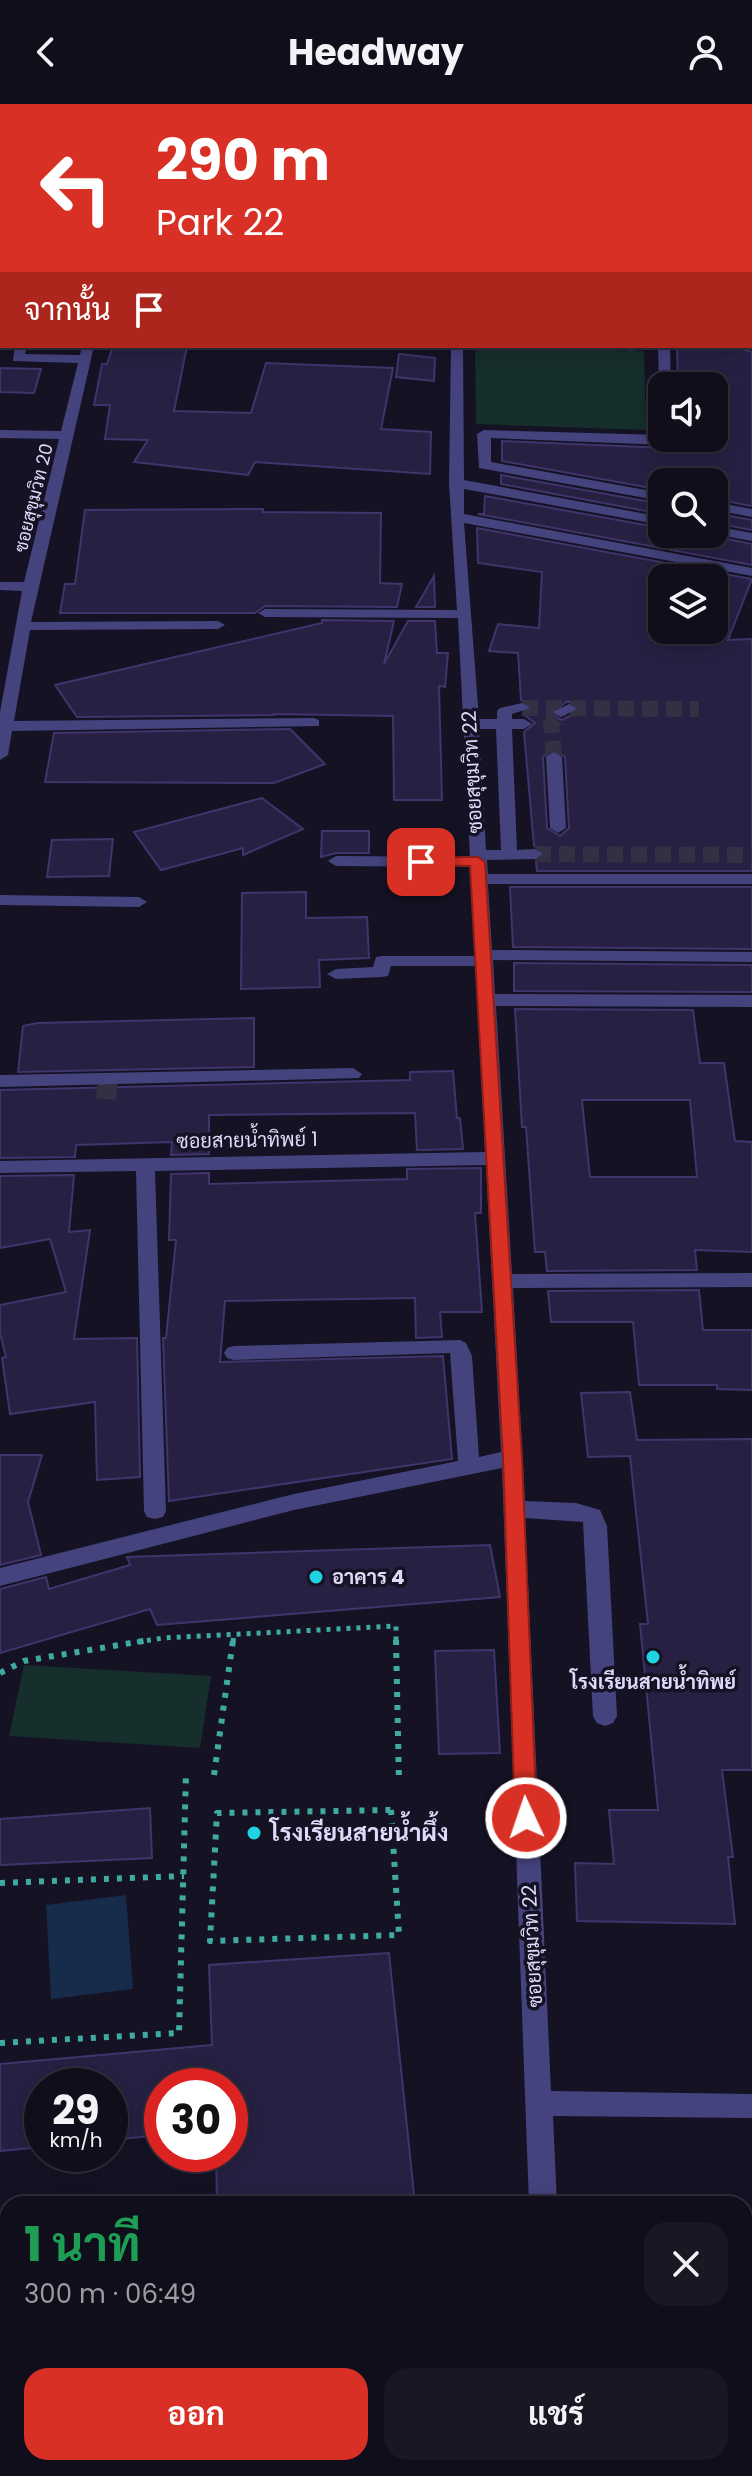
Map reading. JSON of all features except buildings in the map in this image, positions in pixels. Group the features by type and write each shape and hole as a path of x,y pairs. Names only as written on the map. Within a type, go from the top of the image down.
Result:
{"street":[{"name":"ซอยสุขุมวิท 22","path":"457,348 457,517 515,1509 543,2196"},
{"path":"664,348 665,372"},
{"path":"0,358 19,352 87,352"},
{"name":"ซอยสุขุมวิท 20","path":"0,755 6,726 5,691 24,626 30,587 87,352"},
{"path":"457,432 648,440"},
{"path":"0,434 69,435"},
{"path":"484,434 484,465"},
{"path":"456,473 484,465 648,494"},
{"path":"456,473 648,518"},
{"path":"728,509 752,513"},
{"path":"457,517 752,572"},
{"path":"728,533 752,537"},
{"path":"0,586 30,587"},
{"path":"265,613 465,614"},
{"path":"24,626 218,625"},
{"path":"470,724 504,724 523,716"},
{"path":"6,726 314,723"},
{"path":"504,724 509,855"},
{"path":"554,757 558,828"},
{"path":"478,865 509,855 535,854"},
{"path":"336,861 752,879"},
{"path":"0,900 139,902"},
{"path":"336,974 382,972 382,961 752,957"},
{"path":"486,1000 752,1001"},
{"path":"0,1081 353,1074"},
{"name":"ซอยสายน้ำทิพย์ 1","path":"0,1167 495,1158"},
{"path":"145,1164 155,1511"},
{"path":"502,1281 752,1280"},
{"path":"234,1353 453,1345 459,1348 462,1356 469,1466"},
{"path":"0,1577 294,1502 512,1458"},
{"path":"515,1509 576,1511 592,1516 596,1526 605,1716"},
{"path":"540,2103 752,2106"}],"path":[{"path":"0,1673 24,1661 163,1638 396,1626 399,1782"},
{"path":"214,1775 234,1634"},
{"path":"0,2043 179,2033 186,1774"},
{"path":"391,1810 399,1935 210,1941 217,1813 391,1810"},
{"path":"0,1883 184,1876"}],"green space":[{"path":"475,348 644,351 646,430 476,424"},
{"path":"24,1665 211,1676 200,1748 9,1736"}],"water":[{"path":"126,1895 133,1989 51,1999 46,1905"}],"tunnel":[{"path":"522,708 699,709"},
{"path":"554,757 551,724 561,712"},
{"path":"535,854 752,855"},
{"path":"106,1099 108,1078"}],"place":[{"name":"อาคาร 4","path":"316,1577"},
{"name":"โรงเรียนสายน้ำทิพย์","path":"653,1657"},
{"name":"โรงเรียนสายน้ำผึ้ง","path":"254,1833"}],"route":[{"path":"421,862 478,862 512,1458 526,1818"}]}
